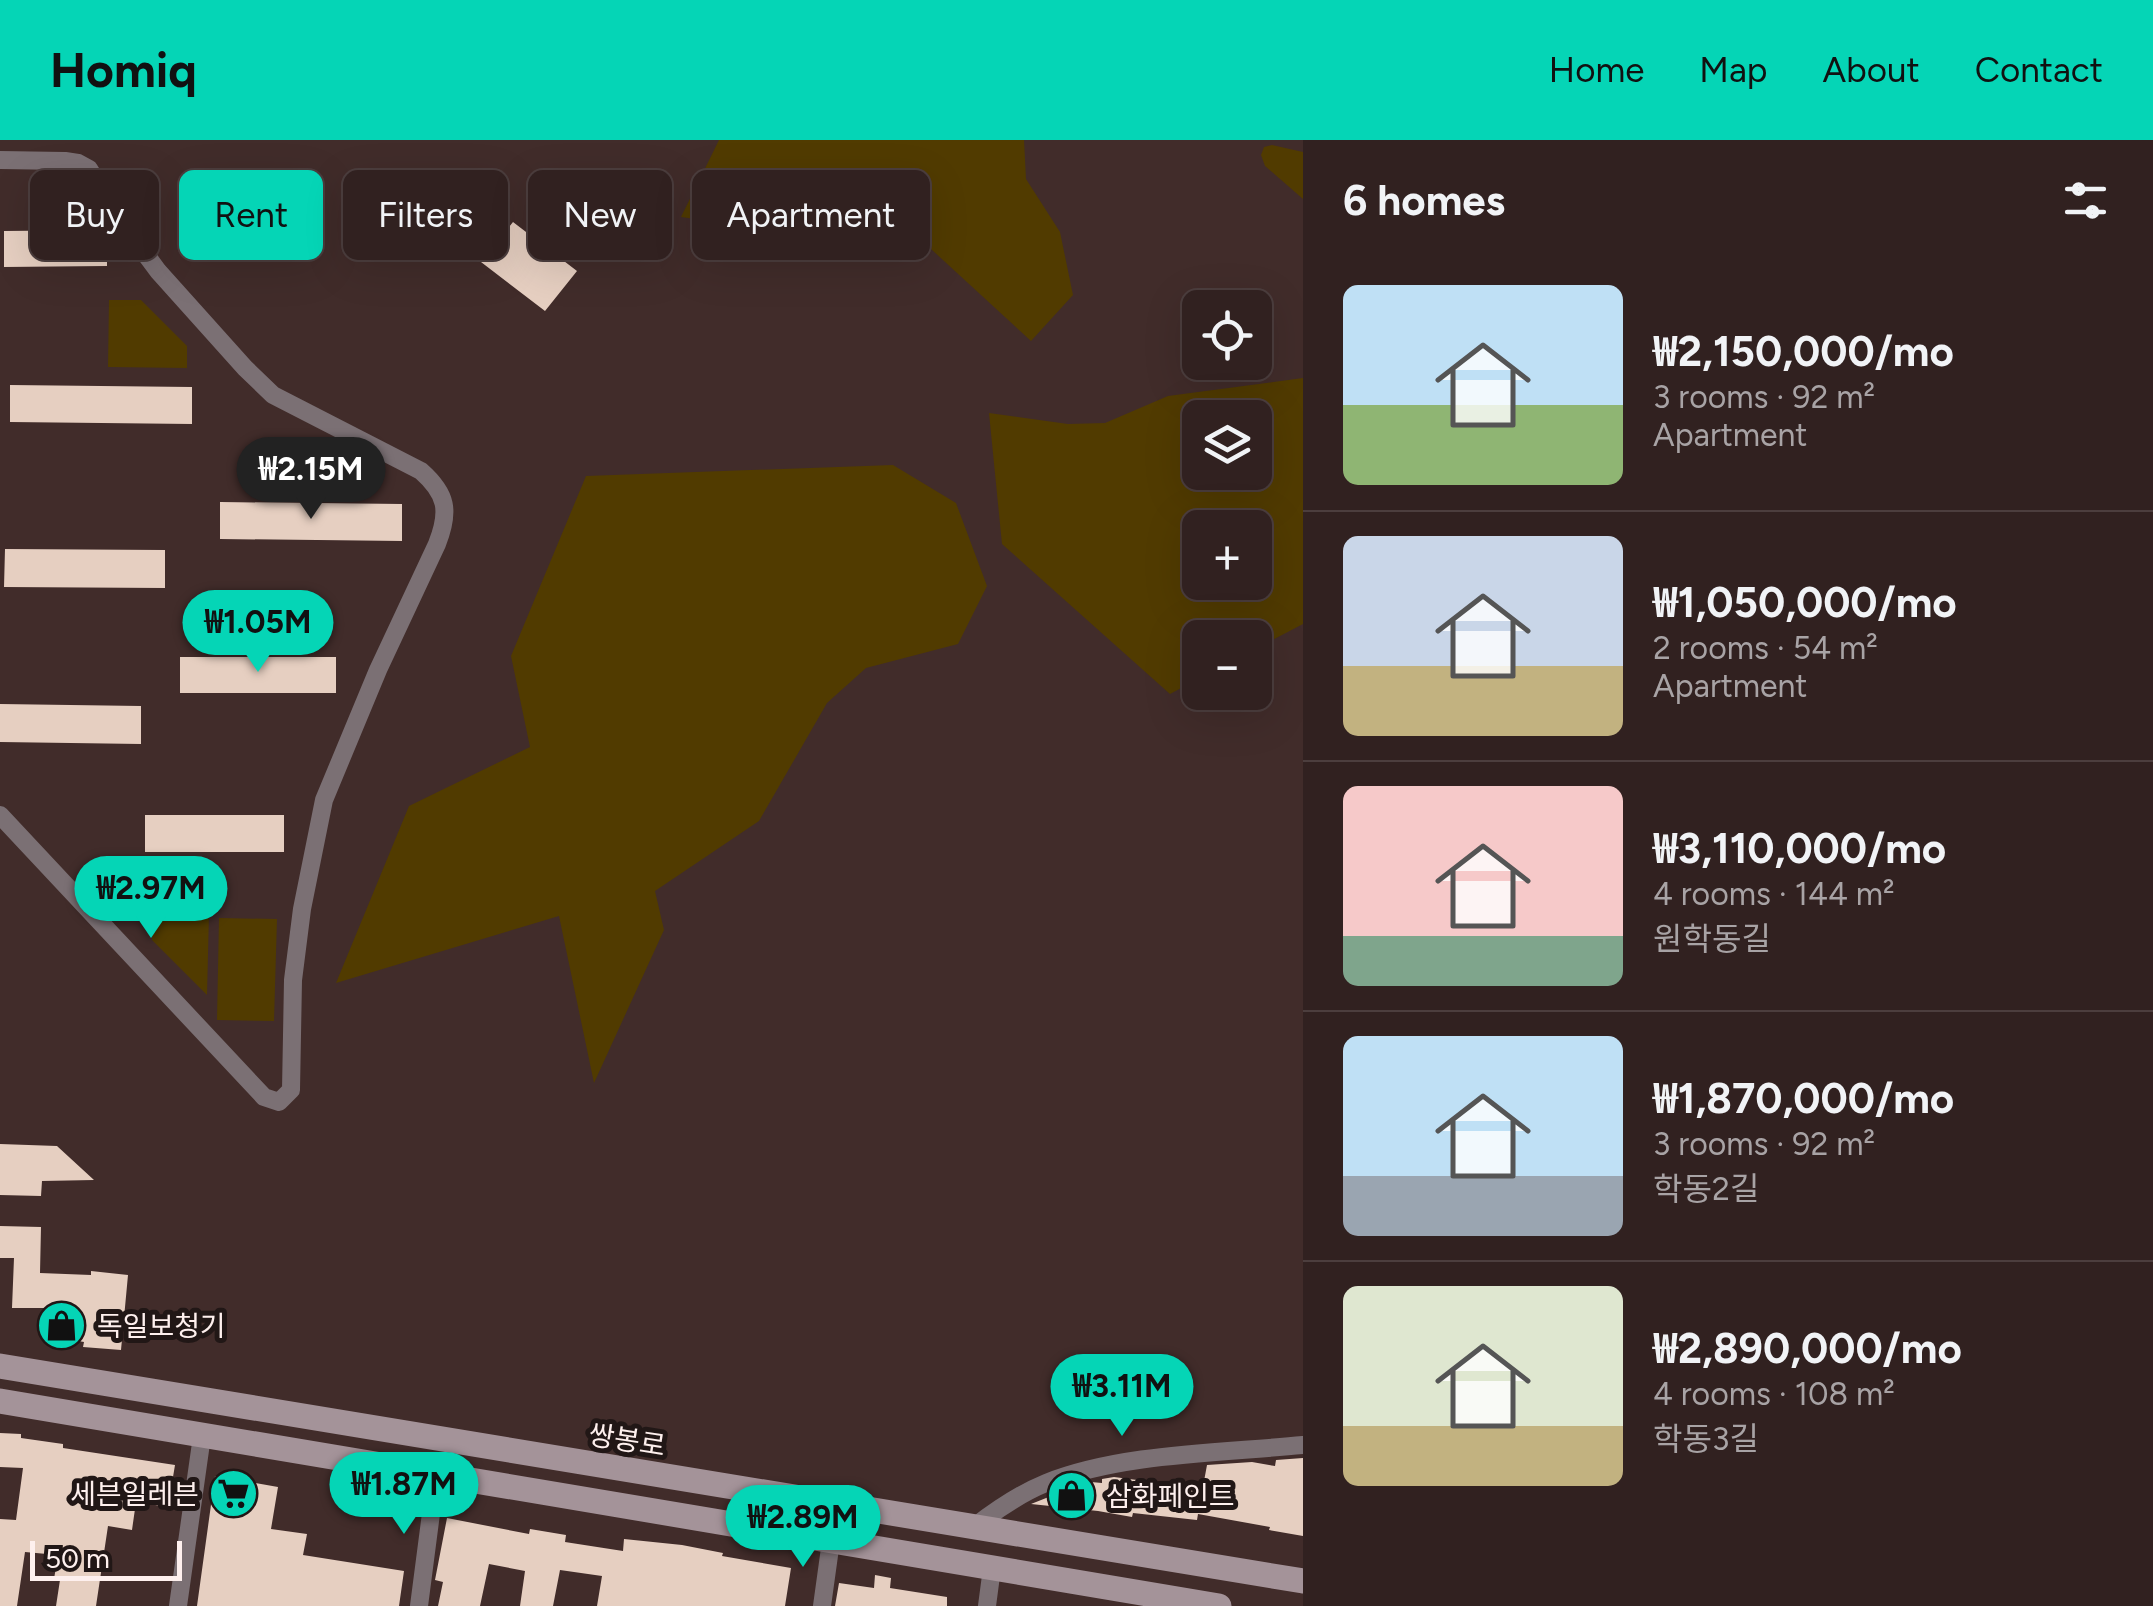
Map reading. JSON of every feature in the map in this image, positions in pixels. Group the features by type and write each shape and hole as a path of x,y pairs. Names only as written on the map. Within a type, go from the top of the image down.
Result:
{"street":[{"path":"0,160 65,161 89,169 158,271 273,395 420,471 433,482 445,503 437,544 378,670 324,800 302,910 293,980 291,1090 279,1102 264,1096 0,815"},
{"name":"쌍봉로","path":"0,1366 1303,1582"},
{"path":"0,1402 992,1568 1154,1601 1219,1606"},
{"path":"178,1606 202,1436"},
{"path":"974,1527 1034,1488 1086,1471 1126,1462 1303,1446"},
{"path":"419,1606 436,1475"},
{"path":"822,1606 831,1541"},
{"path":"986,1606 992,1568"}],"shaded area":[{"path":"719,140 1024,140 1026,179 1060,232 1073,295 1031,341 930,248 930,170 704,170"},
{"path":"1272,145 1303,152 1303,199 1265,166 1261,155 1264,147"},
{"path":"692,195 692,219 681,217"},
{"path":"109,300 141,300 187,346 187,368 108,367"},
{"path":"1303,378 1303,624 1272,640 1272,620 1182,620 1182,688 1170,694 1002,544 989,413 1068,424 1105,423 1168,396"},
{"path":"893,465 956,503 987,586 958,644 866,668 827,703 759,821 655,891 664,930 594,1083 559,916 336,983 409,806 530,747 511,656 586,476"},
{"path":"152,913 209,914 207,995 152,940"},
{"path":"219,918 277,919 274,1021 217,1020"}],"building":[{"path":"513,222 528,233 528,260 563,260 577,271 545,311 481,262 508,260 508,228"},
{"path":"4,231 30,231 30,260 107,260 107,266 4,267"},
{"path":"10,385 192,387 192,424 10,422"},
{"path":"220,502 402,504 402,541 220,539"},
{"path":"5,549 165,550 165,588 4,587"},
{"path":"180,657 336,657 336,693 180,693"},
{"path":"0,704 141,706 141,744 0,742"},
{"path":"145,815 284,815 284,852 145,852"},
{"path":"0,1144 57,1146 94,1180 42,1181 41,1196 0,1195"},
{"path":"0,1226 41,1227 40,1273 91,1275 91,1271 128,1275 121,1350 83,1347 84,1342 44,1335 44,1308 12,1308 14,1258 0,1258"},
{"path":"0,1433 63,1444 63,1448 175,1465 168,1507 136,1502 132,1530 108,1526 96,1606 56,1606 60,1580 54,1579 58,1555 25,1552 17,1606 0,1606 0,1519 16,1520 23,1468 0,1467"},
{"path":"1303,1458 1303,1536 1198,1514 1197,1520 1133,1513 1132,1517 1031,1504 1079,1485 1102,1483 1102,1479 1114,1477 1137,1480 1136,1489 1187,1496 1188,1490 1202,1492 1207,1465 1252,1462 1275,1466 1276,1460"},
{"path":"215,1476 278,1487 271,1529 307,1534 303,1555 404,1571 399,1606 197,1606"},
{"path":"447,1518 529,1534 530,1529 566,1535 565,1542 623,1551 624,1539 682,1545 791,1568 785,1606 597,1606 602,1576 560,1570 553,1606 520,1606 525,1571 489,1564 480,1606 438,1606 443,1582 435,1580"},
{"path":"875,1575 891,1578 890,1588 947,1597 947,1606 835,1606 839,1583 874,1588"}],"place":[{"name":"독일보청기","path":"62,1326"},
{"name":"세븐일레븐","path":"234,1494"},
{"name":"삼화페인트","path":"1071,1496"}]}
